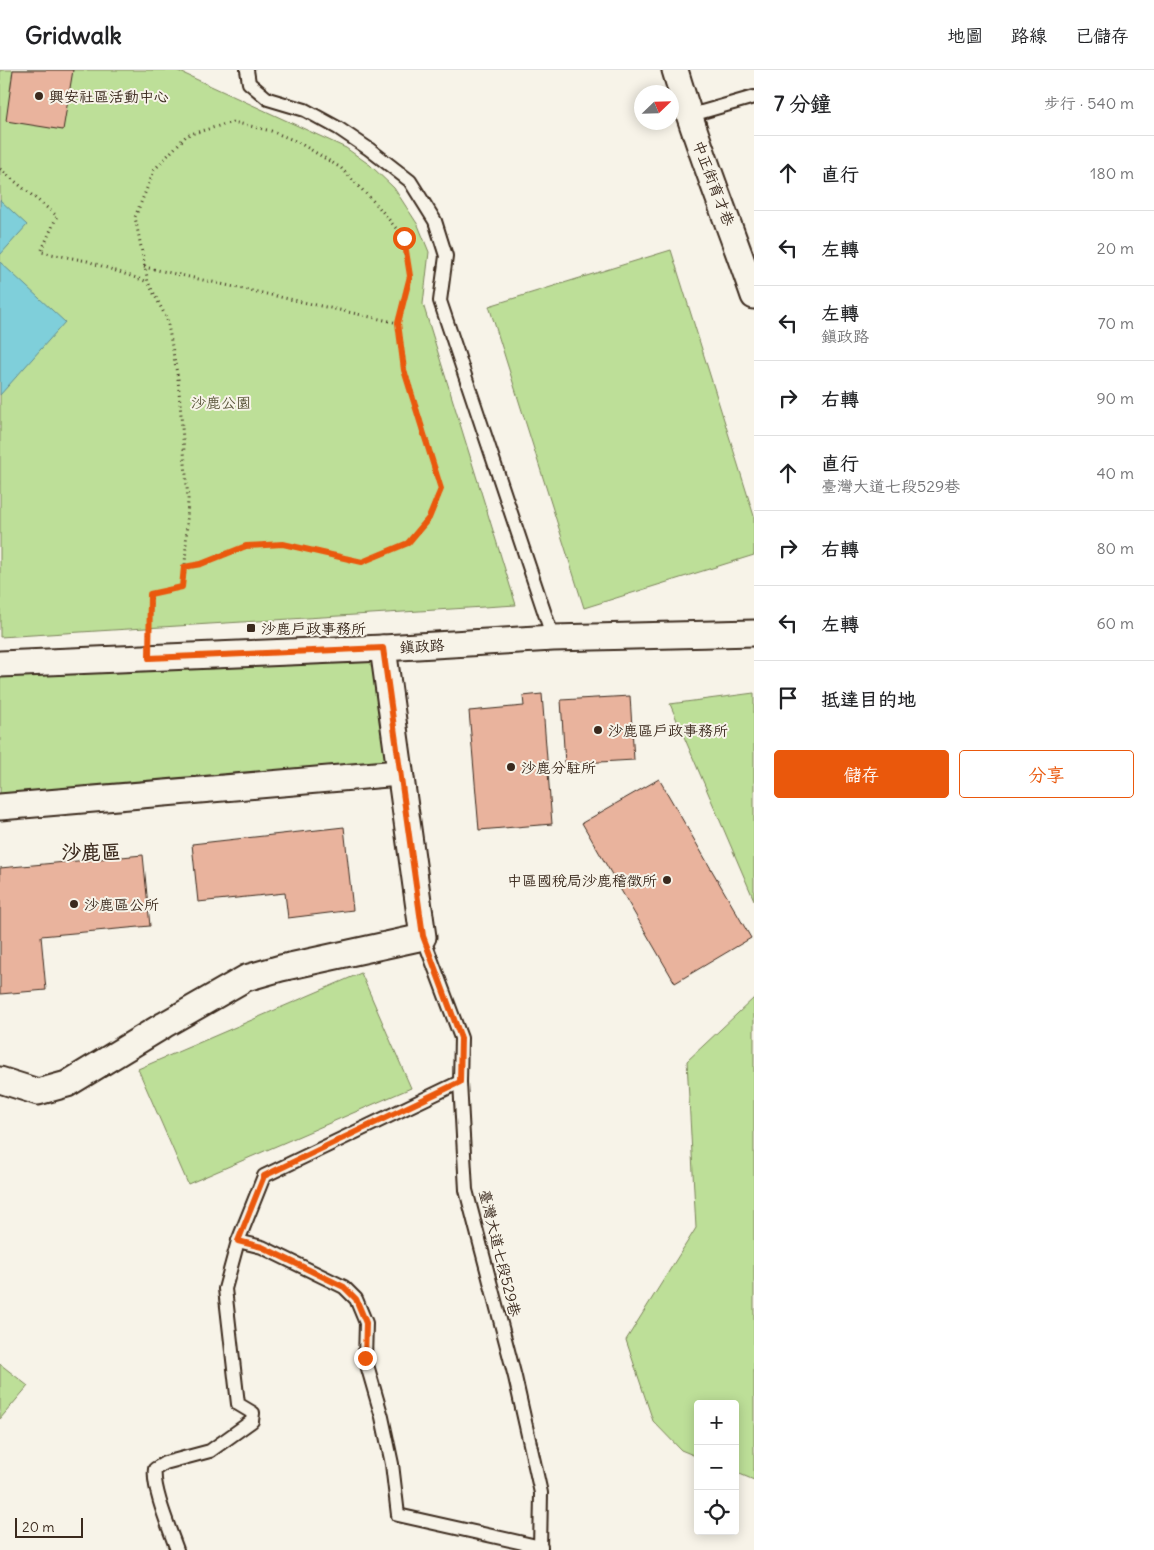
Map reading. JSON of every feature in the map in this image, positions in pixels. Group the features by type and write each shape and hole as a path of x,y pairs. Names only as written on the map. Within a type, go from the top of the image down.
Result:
{"street":[{"name":"中正街育才巷","path":"675,70 688,116 744,236 754,296"},
{"name":"鎮政路","path":"0,664 383,648 553,638 754,633"},
{"path":"0,1080 38,1092 67,1084 246,978 281,968 423,936 383,648"},
{"path":"0,807 399,772"}],"lane":[{"path":"247,70 249,83 268,99 305,110 338,128 410,181 435,221 446,256 440,301 553,638"},
{"path":"688,116 754,97"},
{"name":"臺灣大道七段529巷","path":"423,936 461,1038 460,1082 466,1190 515,1377 541,1493 540,1548"},
{"path":"177,1550 159,1498 154,1476 155,1469 165,1463 210,1451 252,1420 253,1413 238,1404 225,1289 238,1241 264,1176 460,1082"},
{"path":"238,1241 262,1247 344,1287 356,1299 366,1323 365,1358 382,1416 392,1464 398,1514 540,1548"}],"path":[{"path":"149,658 150,594 182,587 188,499 178,379 167,320 148,282 135,217 155,169 187,135 233,122 271,131 298,142 341,168 377,205 404,238 410,276 398,323 404,370 441,489 429,518 408,543 362,562 283,544 246,546 201,564 184,567"},
{"path":"0,169 57,216 40,252 87,261 148,282"},
{"path":"144,266 398,323"}],"green space":[{"name":"沙鹿公園","path":"0,70 176,70 346,148 370,165 394,188 418,225 429,252 423,304 516,605 0,637"},
{"path":"671,250 754,516 754,555 584,608 489,306"},
{"path":"377,654 391,765 0,800 0,672"},
{"path":"754,693 754,900 670,704"},
{"path":"361,973 411,1088 188,1184 138,1069"},
{"path":"754,998 754,1480 739,1474 739,1400 694,1400 694,1455 681,1450 653,1421 626,1340 696,1228 687,1061"},
{"path":"0,1364 28,1386 0,1419"}],"water":[{"path":"0,200 27,225 0,255"},
{"path":"0,262 65,322 0,395"}],"building":[{"name":"興安社區活動中心","path":"13,70 73,70 63,130 6,121"},
{"name":"沙鹿分駐所","path":"542,694 552,824 479,830 469,711 524,706 523,696"},
{"name":"沙鹿區戶政事務所","path":"630,696 634,760 565,764 561,700"},
{"name":"中區國稅局沙鹿稽徵所","path":"659,779 751,938 675,983 582,823"},
{"path":"344,827 353,910 288,918 285,893 198,902 192,844"},
{"name":"沙鹿區公所","path":"143,855 150,926 41,936 46,990 0,994 0,868"}],"place":[{"name":"興安社區活動中心","path":"39,96"},
{"name":"沙鹿戶政事務所","path":"251,628"},
{"name":"沙鹿區戶政事務所","path":"598,730"},
{"name":"沙鹿分駐所","path":"511,767"},
{"name":"中區國稅局沙鹿稽徵所","path":"667,880"},
{"name":"沙鹿區公所","path":"74,904"}],"district":[{"name":"沙鹿區","path":"91,851"}],"route":[{"path":"365,1358 366,1323 356,1299 344,1287 262,1247 238,1241 264,1176 460,1082 461,1038 423,936 383,648 149,658 150,594 182,587 184,567 201,564 246,546 283,544 362,562 408,543 429,518 441,489 404,370 398,323 410,276 404,238"}]}
